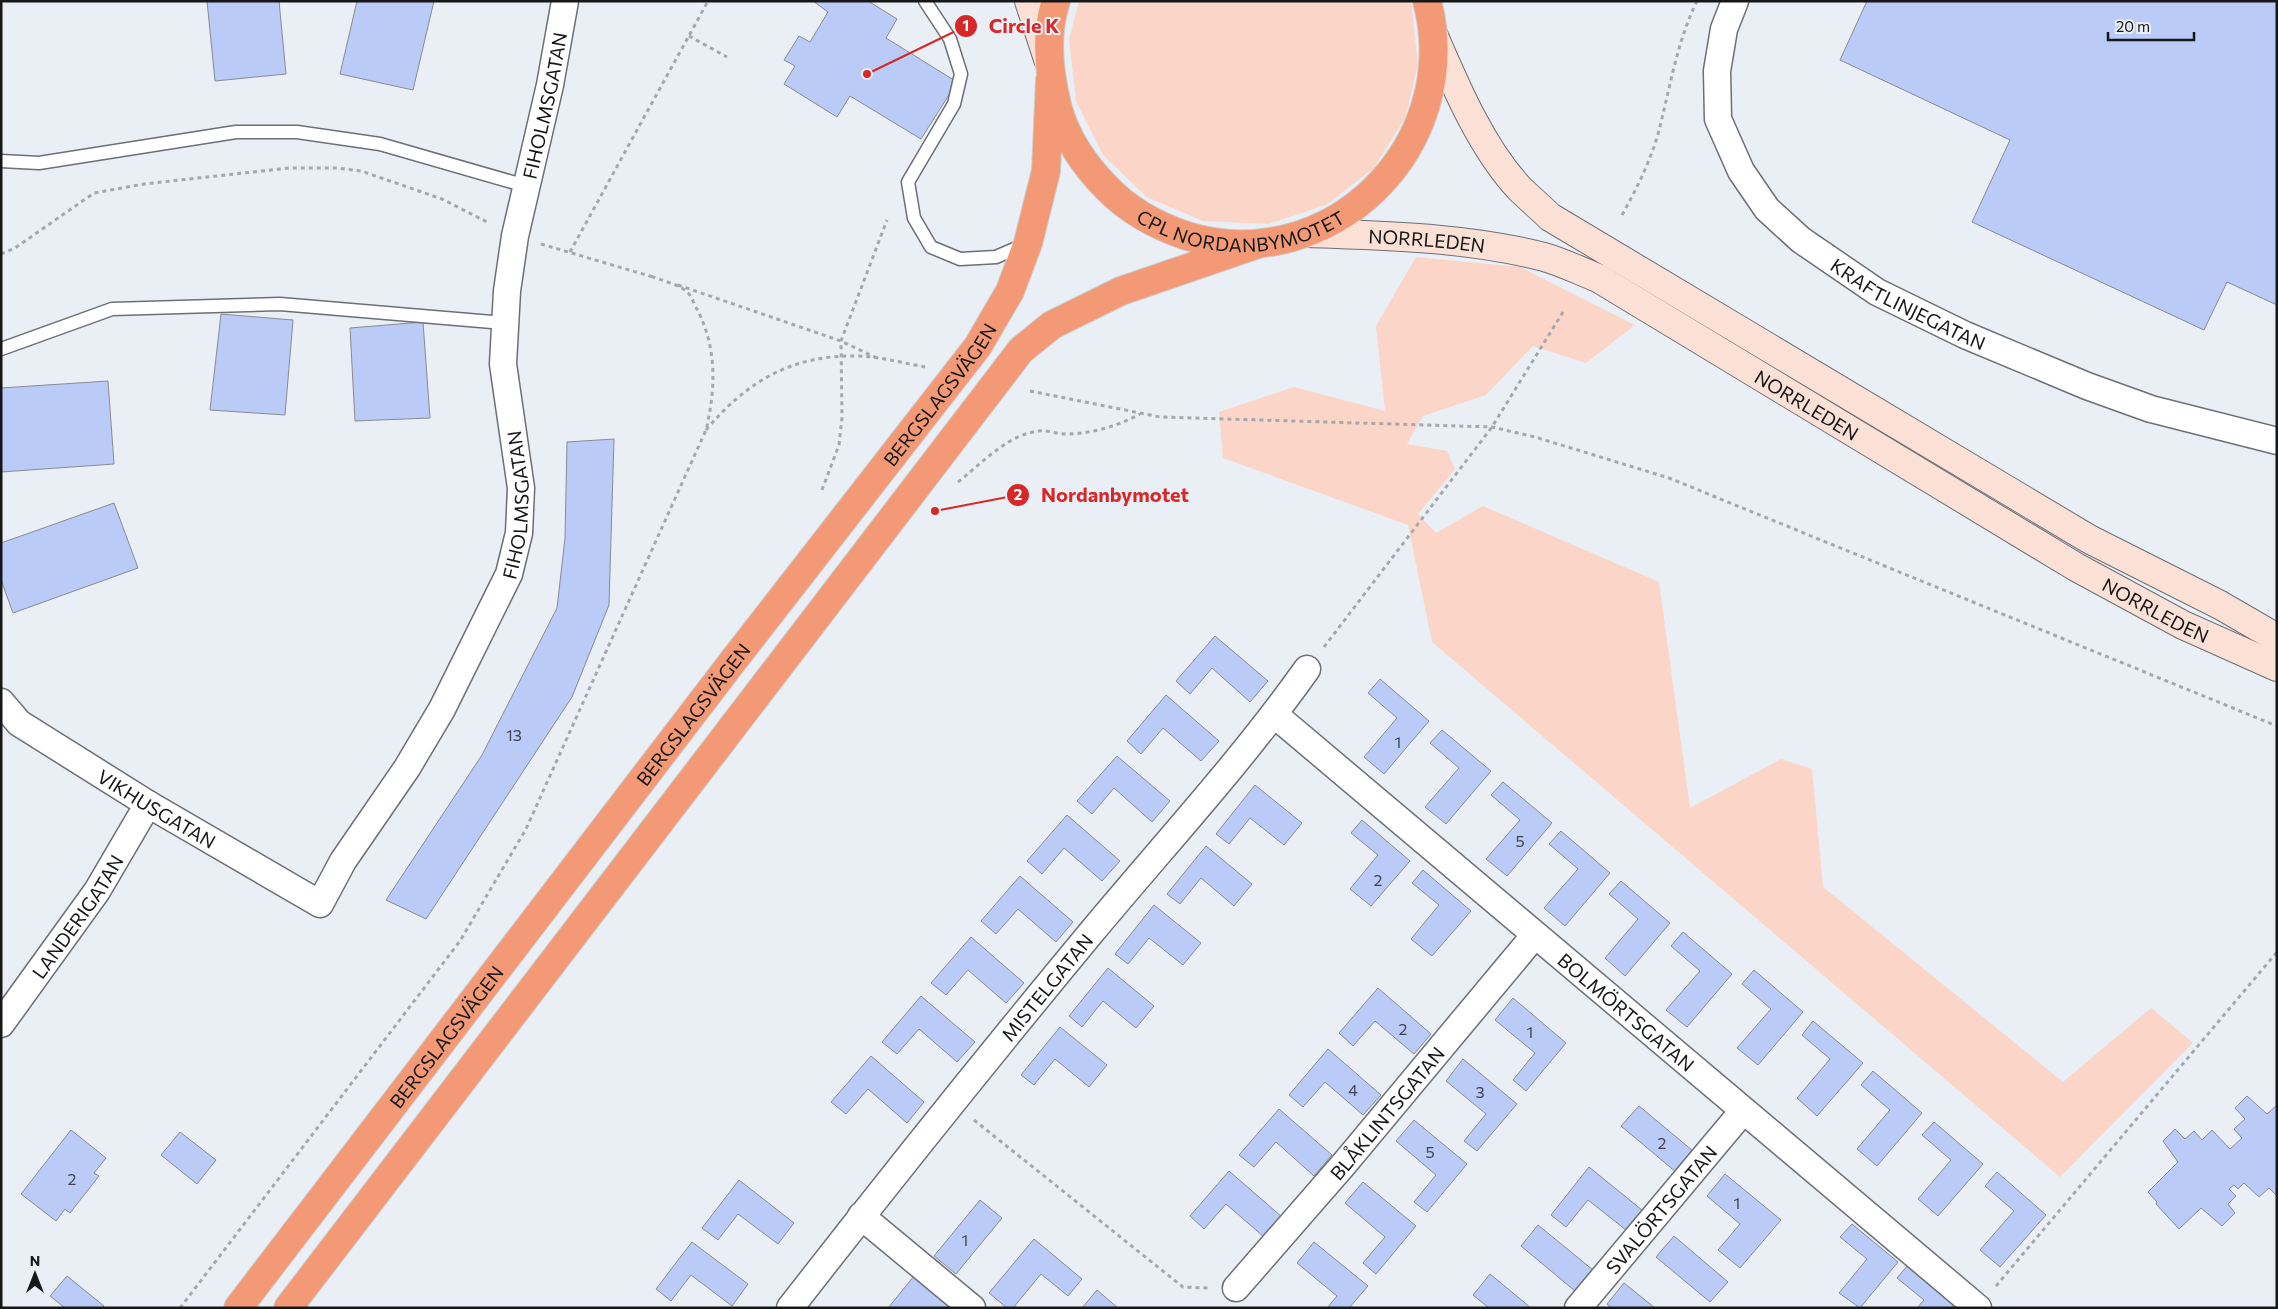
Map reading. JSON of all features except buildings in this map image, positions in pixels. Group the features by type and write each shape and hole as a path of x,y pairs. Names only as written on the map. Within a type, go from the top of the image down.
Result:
{"highway":[{"name":"CPL NORDANBYMOTET","path":"1056,1 1053,11 1049,70 1063,127 1087,168 1121,203 1163,228 1209,242 1258,244 1308,233 1353,209 1390,175 1416,133 1431,85 1431,13"},
{"name":"BERGSLAGSVÄGEN","path":"238,1308 727,669 978,346 1010,291 1028,243 1046,171 1049,70"},
{"name":"BERGSLAGSVÄGEN","path":"288,1308 1021,350 1052,325 1121,291 1258,244"}],"main road":[{"path":"1028,1 1049,70"},
{"name":"NORRLEDEN","path":"1431,13 1454,82 1490,147 1519,187 1550,217 2089,539 2220,605 2274,635"},
{"name":"NORRLEDEN","path":"1308,233 1423,237 1483,245 1546,258 1598,278 2076,567 2183,625 2277,667"}],"street":[{"name":"FIHOLMSGATAN","path":"320,904 343,861 407,768 442,709 509,574 519,533 521,488 503,364 504,323 515,236 550,85 566,1"},
{"name":"KRAFTLINJEGATAN","path":"1735,1 1724,29 1717,71 1718,119 1741,171 1766,209 1801,240 1877,292 1965,335 2052,372 2151,409 2277,441"},
{"name":"MISTELGATAN","path":"790,1308 861,1216 1090,935 1275,715 1307,669"},
{"name":"VIKHUSGATAN","path":"1,702 19,723 148,804 320,904"},
{"name":"BOLMÖRTSGATAN","path":"1275,715 1534,936 1978,1308"},
{"name":"LANDERIGATAN","path":"1,1024 97,891 148,804"},
{"name":"BLÅKLINTSGATAN","path":"1236,1288 1344,1164 1534,936"},
{"name":"SVALÖRTSGATAN","path":"1578,1308 1743,1112"},
{"path":"861,1216 972,1308"}],"lane":[{"path":"925,1 950,39 961,74 954,104 908,182 914,218 931,248 960,259 996,257 1028,243"},
{"path":"1,160 39,163 236,132 297,132 380,144 526,186"},
{"path":"1,349 112,309 150,307 280,304 504,323"}],"path":[{"path":"570,252 708,1"},
{"path":"1622,215 1637,189 1657,136 1678,46 1697,1"},
{"path":"689,36 727,57"},
{"path":"1,254 15,248 94,192 144,184 289,168 337,168 361,171 442,199 515,236 651,276 841,341 879,359"},
{"path":"822,490 839,445 842,418 841,341 887,220"},
{"path":"180,1308 465,932 526,829 706,430 712,404 714,374 710,342 702,320 688,292 651,276"},
{"path":"1307,669 1492,427 1563,312"},
{"path":"706,430 725,407 761,379 788,366 817,359 841,356 879,359 925,367"},
{"path":"1030,392 1160,418 1492,427 1535,437 1669,478 2277,726"},
{"path":"958,482 1015,439 1039,431 1066,434 1097,430 1122,423 1140,414"},
{"path":"1978,1308 2277,952"},
{"path":"953,1103 1183,1287 1236,1288"}],"shaded area":[{"path":"1079,1 1411,1 1418,64 1406,116 1374,168 1326,205 1268,224 1203,221 1147,197 1103,155 1076,101 1069,39"},
{"path":"1416,257 1520,267 1635,325 1586,363 1533,346 1486,395 1423,416 1407,444 1447,451 1455,469 1418,514 1436,533 1483,506 1659,582 1690,808 1781,759 1812,769 1823,887 2063,1082 2151,1008 2193,1043 2060,1177 1432,642 1408,525 1223,458 1219,412 1294,387 1385,411 1376,326"}],"place":[{"name":"Circle K","path":"867,74"},
{"name":"Nordanbymotet","path":"935,511"}]}
